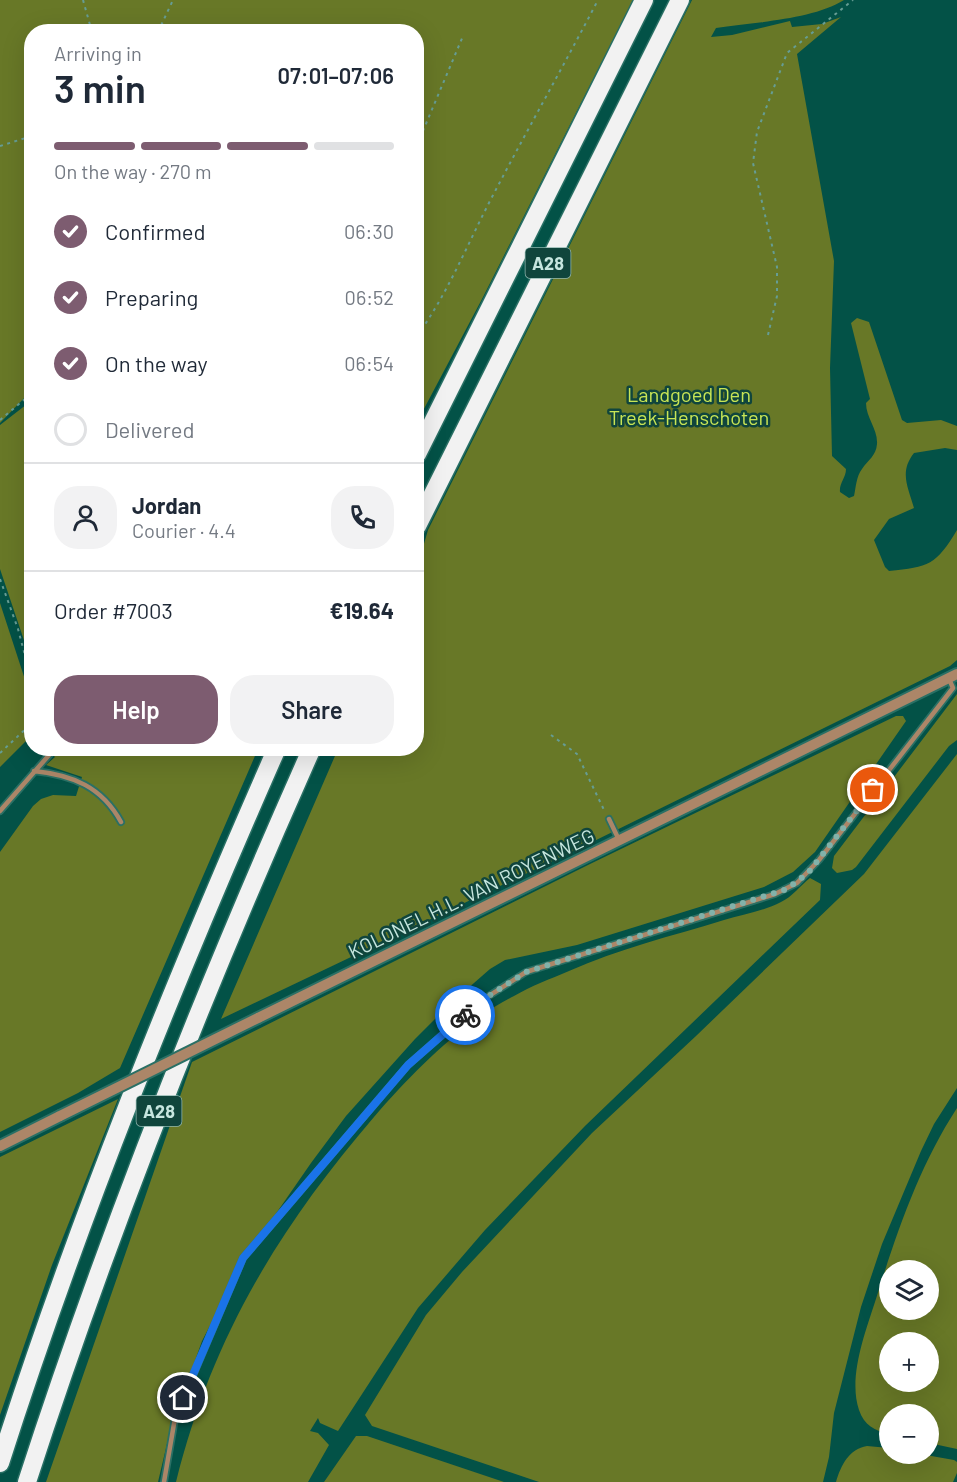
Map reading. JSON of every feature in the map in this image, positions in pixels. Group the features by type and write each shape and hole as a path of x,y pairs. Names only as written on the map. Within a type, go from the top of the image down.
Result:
{"highway":[{"name":"A28","path":"424,440 644,0"},
{"name":"A28","path":"424,512 680,0"},
{"name":"A28","path":"0,1463 48,1320 121,1122 195,940 275,756"},
{"name":"A28","path":"27,1482 113,1234 158,1115 232,931 309,756"}],"street":[{"name":"KOLONEL H.L. VAN ROYENWEG","path":"0,1146 953,676"}],"lane":[{"path":"164,1482 175,1418 243,1258 408,1065 481,1001 526,972 774,894 797,883 819,860 953,688 953,676"},
{"path":"0,811 48,756"},
{"path":"34,771 61,775 95,790 113,808 121,822"},
{"path":"609,819 619,840"}],"path":[{"path":"83,0 90,24"},
{"path":"162,24 172,0"},
{"path":"424,326 435,311 491,199 598,0"},
{"path":"768,335 777,296 777,267 753,163 757,132 787,53 853,0"},
{"path":"424,128 463,36"},
{"path":"0,146 24,138"},
{"path":"0,420 24,400"},
{"path":"0,579 24,652"},
{"path":"0,753 24,730"},
{"path":"551,735 577,754 609,819"}],"green space":[{"path":"0,0 633,0 424,409 424,24 24,24 24,398 0,423"},
{"name":"Landgoed Den Treek-Henschoten","path":"692,0 844,0 831,7 799,16 716,28 711,37 732,35 790,21 792,27 822,24 841,17 797,54 834,261 830,368 832,456 846,469 840,492 849,498 854,496 858,475 873,455 877,444 876,433 866,403 870,399 851,323 857,318 869,322 902,420 907,423 941,420 957,426 957,450 945,448 914,453 909,460 906,480 914,508 889,519 874,540 885,567 889,571 903,570 923,565 937,557 957,530 957,660 950,666 584,846 221,1019 335,756 424,756 424,544 428,530"},
{"path":"24,406 24,640 0,569 0,425"},
{"path":"0,603 24,677 24,743 0,767"},
{"path":"957,694 957,740 949,746 856,867 837,873 832,868 834,856"},
{"path":"896,716 903,716 906,721 815,852 793,872 764,887 577,945 505,960 490,969 450,1004 415,1039 346,1116 257,1241 202,1341 170,1431 158,1482 46,1482 192,1062 590,864"},
{"path":"957,754 957,1088 934,1124 921,1151 882,1244 861,1307 834,1413 829,1457 823,1482 539,1482 372,1426 365,1415 426,1315 462,1272 592,1133 864,874"},
{"path":"255,756 120,1068 78,1093 0,1132 0,852 33,806 41,799 53,795 76,796 82,777 46,765 55,757"},
{"path":"810,878 821,884 820,900 585,1126 485,1230 418,1308 338,1431 320,1423 318,1418 310,1431 318,1433 329,1445 308,1482 176,1482 209,1380 252,1288 308,1201 339,1159 421,1066 475,1020 527,989 626,949 767,908 789,897"},
{"path":"118,1099 52,1265 0,1415 0,1157"},
{"path":"957,1108 957,1449 939,1445 939,1404 879,1404 879,1431 864,1420 856,1397 855,1384 859,1356 879,1290 879,1320 939,1320 939,1260 888,1260 909,1202 931,1154"},
{"path":"356,1436 367,1436 504,1482 324,1482"},
{"path":"879,1447 879,1464 939,1464 939,1457 954,1460 957,1462 957,1473 953,1482 836,1482 847,1459 855,1450"}],"way so far":[{"path":"465,1015 481,1001 526,972 787,889 808,873 873,790"}],"route":[{"path":"183,1398 243,1258 408,1065 465,1015"}]}
